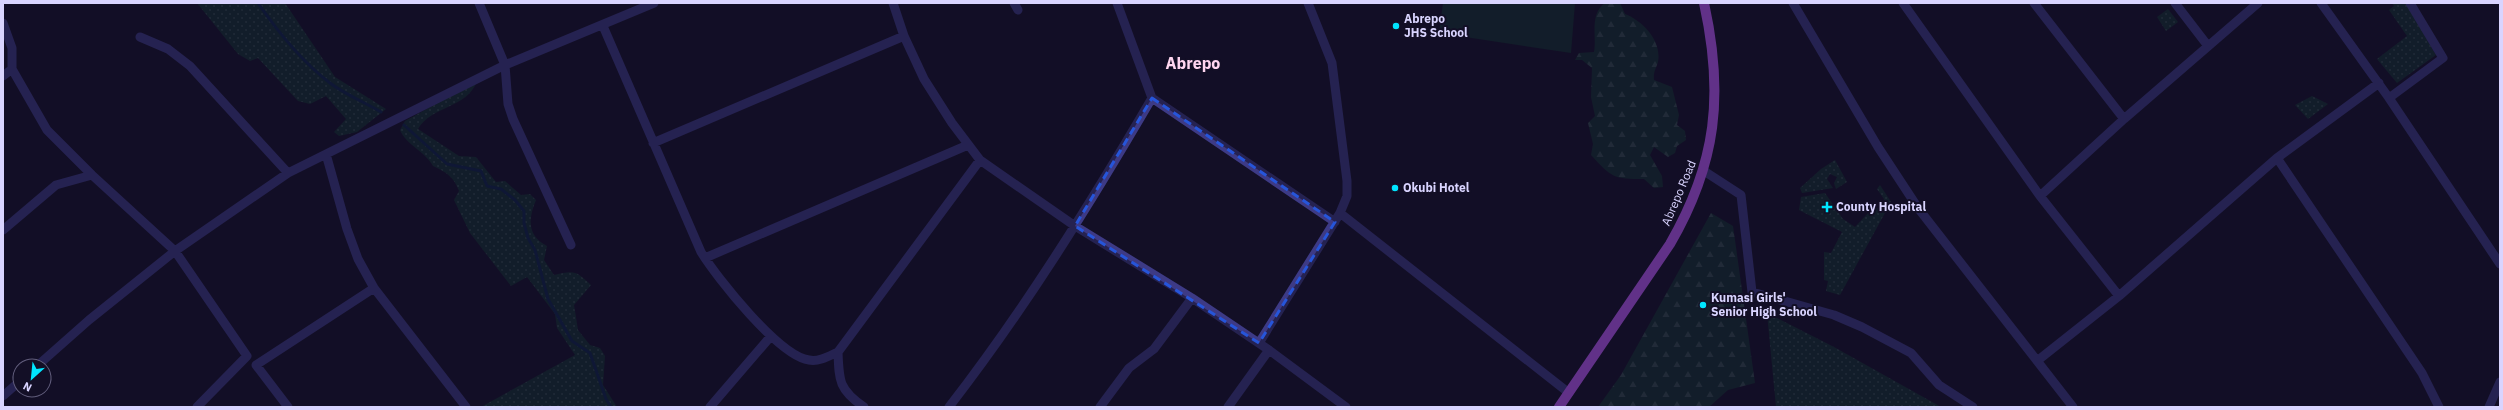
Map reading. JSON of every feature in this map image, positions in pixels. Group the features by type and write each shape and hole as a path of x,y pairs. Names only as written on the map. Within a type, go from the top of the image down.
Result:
{"main road":[{"name":"Abrepo Road","path":"1559,407 1570,393 1670,244 1685,218 1704,171 1714,121 1715,87 1712,54 1704,3"}],"street":[{"path":"479,3 505,65 508,104 513,119 570,245"},
{"path":"893,3 904,36 924,79 968,145 980,160 1075,226 1192,298 1259,343 1346,407"},
{"path":"1117,3 1152,98 1335,222"},
{"path":"1259,343 1335,222 1347,196 1347,181 1332,63 1308,3"},
{"path":"1793,3 1878,147 1918,208 2073,407"},
{"path":"1903,3 2040,196 2119,296"},
{"path":"2034,3 2124,118"},
{"path":"2175,3 2208,46"},
{"path":"2040,196 2124,118 2258,3"},
{"path":"2321,3 2379,83 2500,264"},
{"path":"2389,98 2443,58 2410,3"},
{"path":"46,358 89,320 175,251 288,173 505,65 603,26 650,4"},
{"path":"3,23 12,48 12,69 47,130 92,175 175,251 247,356 256,365 288,407"},
{"path":"603,26 705,258 771,336 797,356 809,360 819,360 838,352 980,160"},
{"path":"140,36 168,48 190,66 288,173"},
{"path":"654,143 904,36"},
{"path":"3,76 12,69"},
{"path":"2037,361 2119,296 2277,158 2379,83"},
{"path":"949,407 991,353 1075,226 1152,98"},
{"path":"705,258 968,145"},
{"path":"326,154 347,230 358,259 374,288 466,407"},
{"path":"2277,158 2422,373 2439,407"},
{"path":"1704,171 1741,195 1752,292 1834,315 1862,327 1911,353 1939,385 1973,407"},
{"path":"3,230 56,185 92,175"},
{"path":"1340,213 1570,393"},
{"path":"256,365 374,288"},
{"path":"1100,407 1129,368 1154,349 1192,298"},
{"path":"710,407 771,336"},
{"path":"1228,407 1269,350"},
{"path":"838,352 839,373 843,389 849,396 864,407"},
{"path":"196,407 247,356"},
{"path":"2489,407 2500,382"},
{"path":"3,396 12,388"}],"highlighted area":[{"path":"1152,98 1335,222 1259,343 1075,226"}],"green space":[{"path":"197,3 285,3 335,77 386,109 357,132 339,136 334,132 346,119 326,96 310,104 298,101 258,58 250,61 238,54"},
{"path":"1443,3 1575,3 1571,53 1439,33"},
{"path":"1605,3 1620,3 1625,14 1632,17 1650,33 1654,39 1658,54 1658,62 1654,80 1672,87 1679,115 1677,125 1685,131 1686,140 1677,146 1675,153 1668,157 1654,147 1650,155 1662,176 1663,187 1654,188 1644,179 1614,176 1591,155 1593,144 1588,123 1595,116 1591,97 1592,68 1582,60 1575,60 1579,53 1594,52 1595,19 1600,8"},
{"path":"2392,3 2406,3 2436,55 2397,83 2377,59 2407,36 2389,10 2394,6"},
{"path":"2168,9 2178,22 2166,31 2157,17"},
{"path":"477,81 466,97 431,116 424,121 418,129 459,156 476,157 496,182 505,181 521,195 530,194 536,200 533,207 531,226 540,242 547,246 544,260 554,275 567,272 575,273 591,285 574,305 578,330 590,345 600,348 605,356 603,385 617,407 481,407 575,355 557,328 555,314 527,277 511,286 470,233 454,200 459,191 455,182 446,173 433,166 425,156 407,140 400,130 405,121"},
{"path":"2312,96 2328,104 2308,119 2295,105"},
{"path":"1835,160 1847,182 1836,189 1834,183 1837,177 1830,174 1827,179 1833,188 1802,193 1800,188 1821,169"},
{"path":"1880,185 1891,202 1840,295 1826,291 1828,281 1824,280 1824,252 1831,253 1842,232 1799,210 1801,197 1825,193 1843,219 1855,227 1870,211 1882,206 1884,199 1877,189"},
{"path":"1711,213 1733,226 1755,383 1728,390 1709,407 1598,407 1621,375"},
{"path":"1767,313 1834,347 1941,407 1776,407"}],"waterway":[{"path":"258,3 291,46 319,74 342,91 381,112"},
{"path":"404,125 447,164 481,171 487,186 501,189 515,200 524,211 524,223 528,238 535,250 548,299 572,341 590,353 606,399 611,407"}],"place":[{"name":"Abrepo JHS School","path":"1396,26"},
{"name":"Okubi Hotel","path":"1395,188"},
{"name":"County Hospital","path":"1827,207"},
{"name":"Kumasi Girls' Senior High School","path":"1703,305"}],"district":[{"name":"Abrepo","path":"1193,63"}]}
